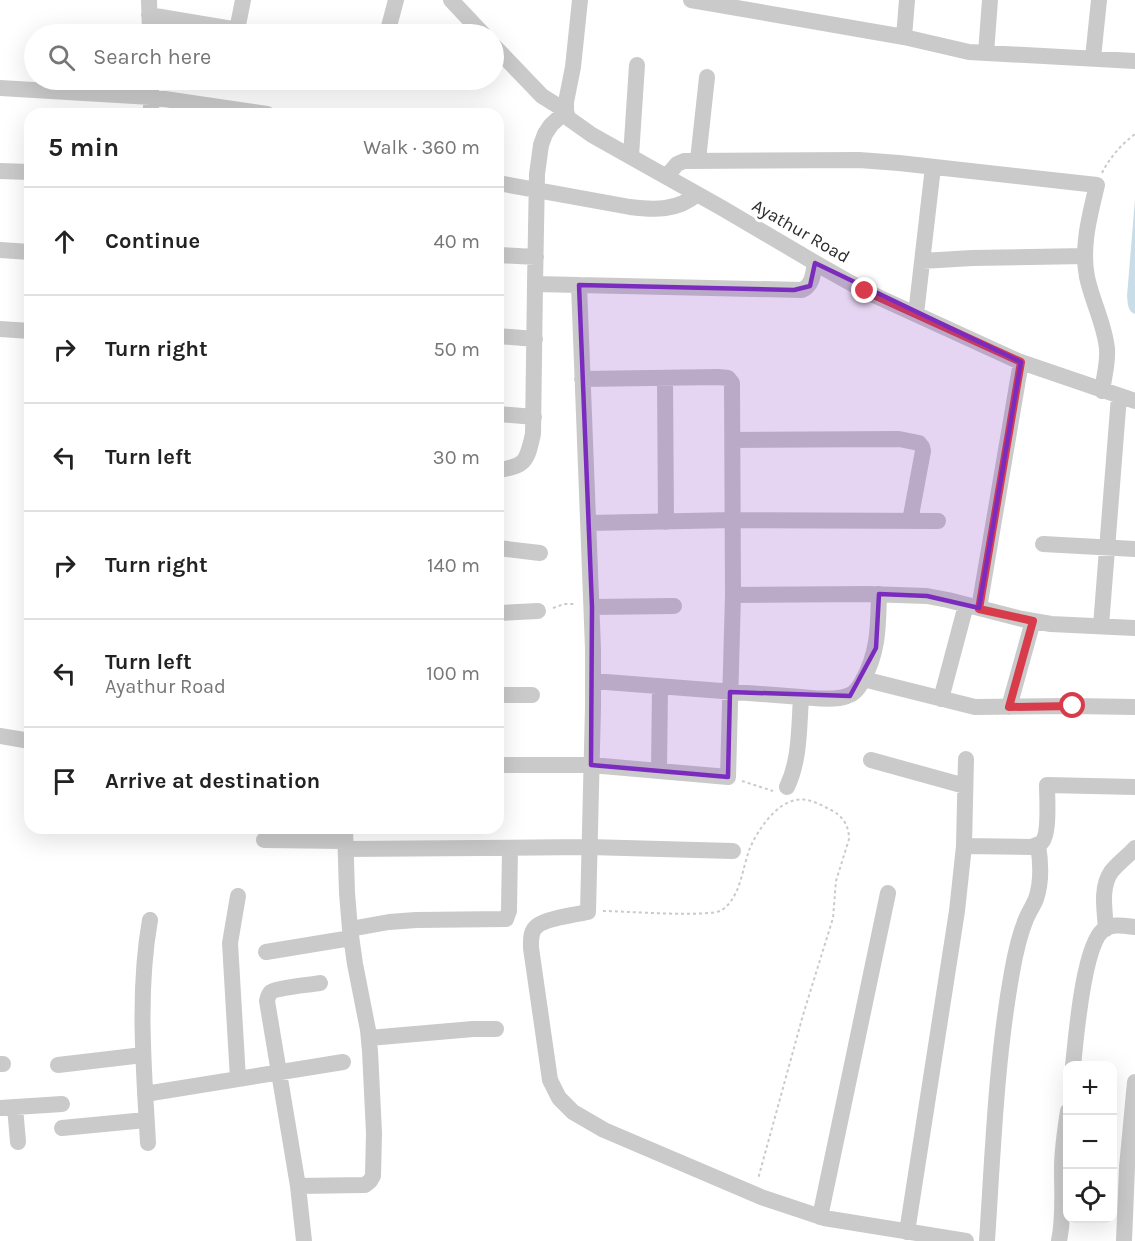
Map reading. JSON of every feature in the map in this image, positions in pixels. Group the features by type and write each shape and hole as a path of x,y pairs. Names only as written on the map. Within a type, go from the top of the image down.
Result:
{"street":[{"path":"238,24 243,0"},
{"path":"390,24 396,0"},
{"path":"451,0 474,24"},
{"path":"504,469 516,467 524,462 533,434 537,174 545,134 551,124 566,111 580,0"},
{"path":"691,0 904,37 959,50 1135,61"},
{"path":"904,37 907,0"},
{"path":"986,53 990,0"},
{"path":"1093,58 1099,0"},
{"path":"150,24 149,8 213,24"},
{"name":"Ayathur Road","path":"504,56 542,96 566,111 568,118 592,135 865,291 1021,362 1127,399"},
{"path":"631,156 637,65"},
{"path":"698,160 707,77"},
{"path":"0,88 180,108"},
{"path":"151,90 151,106"},
{"path":"667,176 677,164 684,161 859,160 1097,185 1087,232 1085,256 1087,277 1107,351 1102,391"},
{"path":"916,314 933,167"},
{"path":"0,171 24,172"},
{"path":"504,184 651,209 679,205 698,194"},
{"path":"0,250 24,252"},
{"path":"504,255 536,257"},
{"path":"922,261 1085,256"},
{"path":"535,284 802,290 811,283 815,263"},
{"path":"579,285 592,607 593,681 588,912 549,920 537,925 531,938 550,1080 559,1098 573,1112 604,1130 754,1194 820,1217 966,1241"},
{"path":"0,328 24,330"},
{"path":"504,336 535,339"},
{"path":"941,699 973,607 1021,362"},
{"path":"504,765 591,765 728,777 733,595 732,383 728,378 718,377 582,379"},
{"path":"665,378 666,522"},
{"path":"1101,626 1107,547 1127,399"},
{"path":"504,414 534,417"},
{"path":"733,440 899,439 919,443 923,452 910,521"},
{"path":"589,523 733,520 938,521"},
{"path":"1043,544 1135,549"},
{"path":"504,549 540,553"},
{"path":"593,681 801,697 850,696 863,679 876,648 879,594"},
{"path":"733,595 927,596 1051,624 1135,628"},
{"path":"592,607 674,606"},
{"path":"504,613 538,611"},
{"path":"1009,707 1033,621"},
{"path":"863,679 975,707 1135,707"},
{"path":"659,771 660,687"},
{"path":"504,695 532,695"},
{"path":"782,790 793,776 796,765 801,697"},
{"path":"0,736 24,740"},
{"path":"907,1232 957,911 964,846 966,759"},
{"path":"870,760 965,786"},
{"path":"964,846 1032,847 1038,844 1043,840 1046,832 1047,785 1135,787"},
{"path":"264,840 345,839 510,848 733,850"},
{"path":"298,1186 365,1185 373,1176 374,1133 369,1038 351,934 345,839"},
{"path":"987,1241 1002,1040 1018,943 1036,898 1040,880 1038,844"},
{"path":"266,952 351,934 389,922 506,919 509,911 510,848"},
{"path":"1106,929 1104,897 1106,882 1112,872 1135,848"},
{"path":"820,1217 888,893"},
{"path":"238,896 230,943 238,1079"},
{"path":"148,1143 143,1055 143,976 145,945 150,920"},
{"path":"1073,1061 1081,997 1087,964 1095,942 1106,929 1120,925 1135,927"},
{"path":"304,1241 298,1186 268,1009 268,996 271,992 278,990 320,983"},
{"path":"369,1038 496,1029"},
{"path":"58,1065 143,1055"},
{"path":"145,1094 343,1062"},
{"path":"1124,1241 1128,1147 1135,1082"},
{"path":"18,1142 8,1108 62,1104"},
{"path":"1059,1241 1062,1227 1062,1167 1068,1115"},
{"path":"62,1128 146,1120"}],"path":[{"path":"1097,185 1112,157 1135,134"},
{"path":"538,611 572,603 592,607"},
{"path":"728,777 782,790"},
{"path":"588,912 703,914 721,911 738,888 750,848 760,830 785,804 796,800 818,803 838,814 846,824 849,839 836,881 833,918 803,1015 754,1194"}],"highlighted area":[{"path":"815,263 1021,362 979,608 927,596 879,594 876,648 850,696 730,692 728,777 591,765 592,607 579,285 794,290 810,286"}],"water":[{"path":"1135,199 1135,314 1129,309 1127,296"}],"route":[{"path":"865,291 1021,362 979,609 1033,621 1009,707 1073,706"}]}
